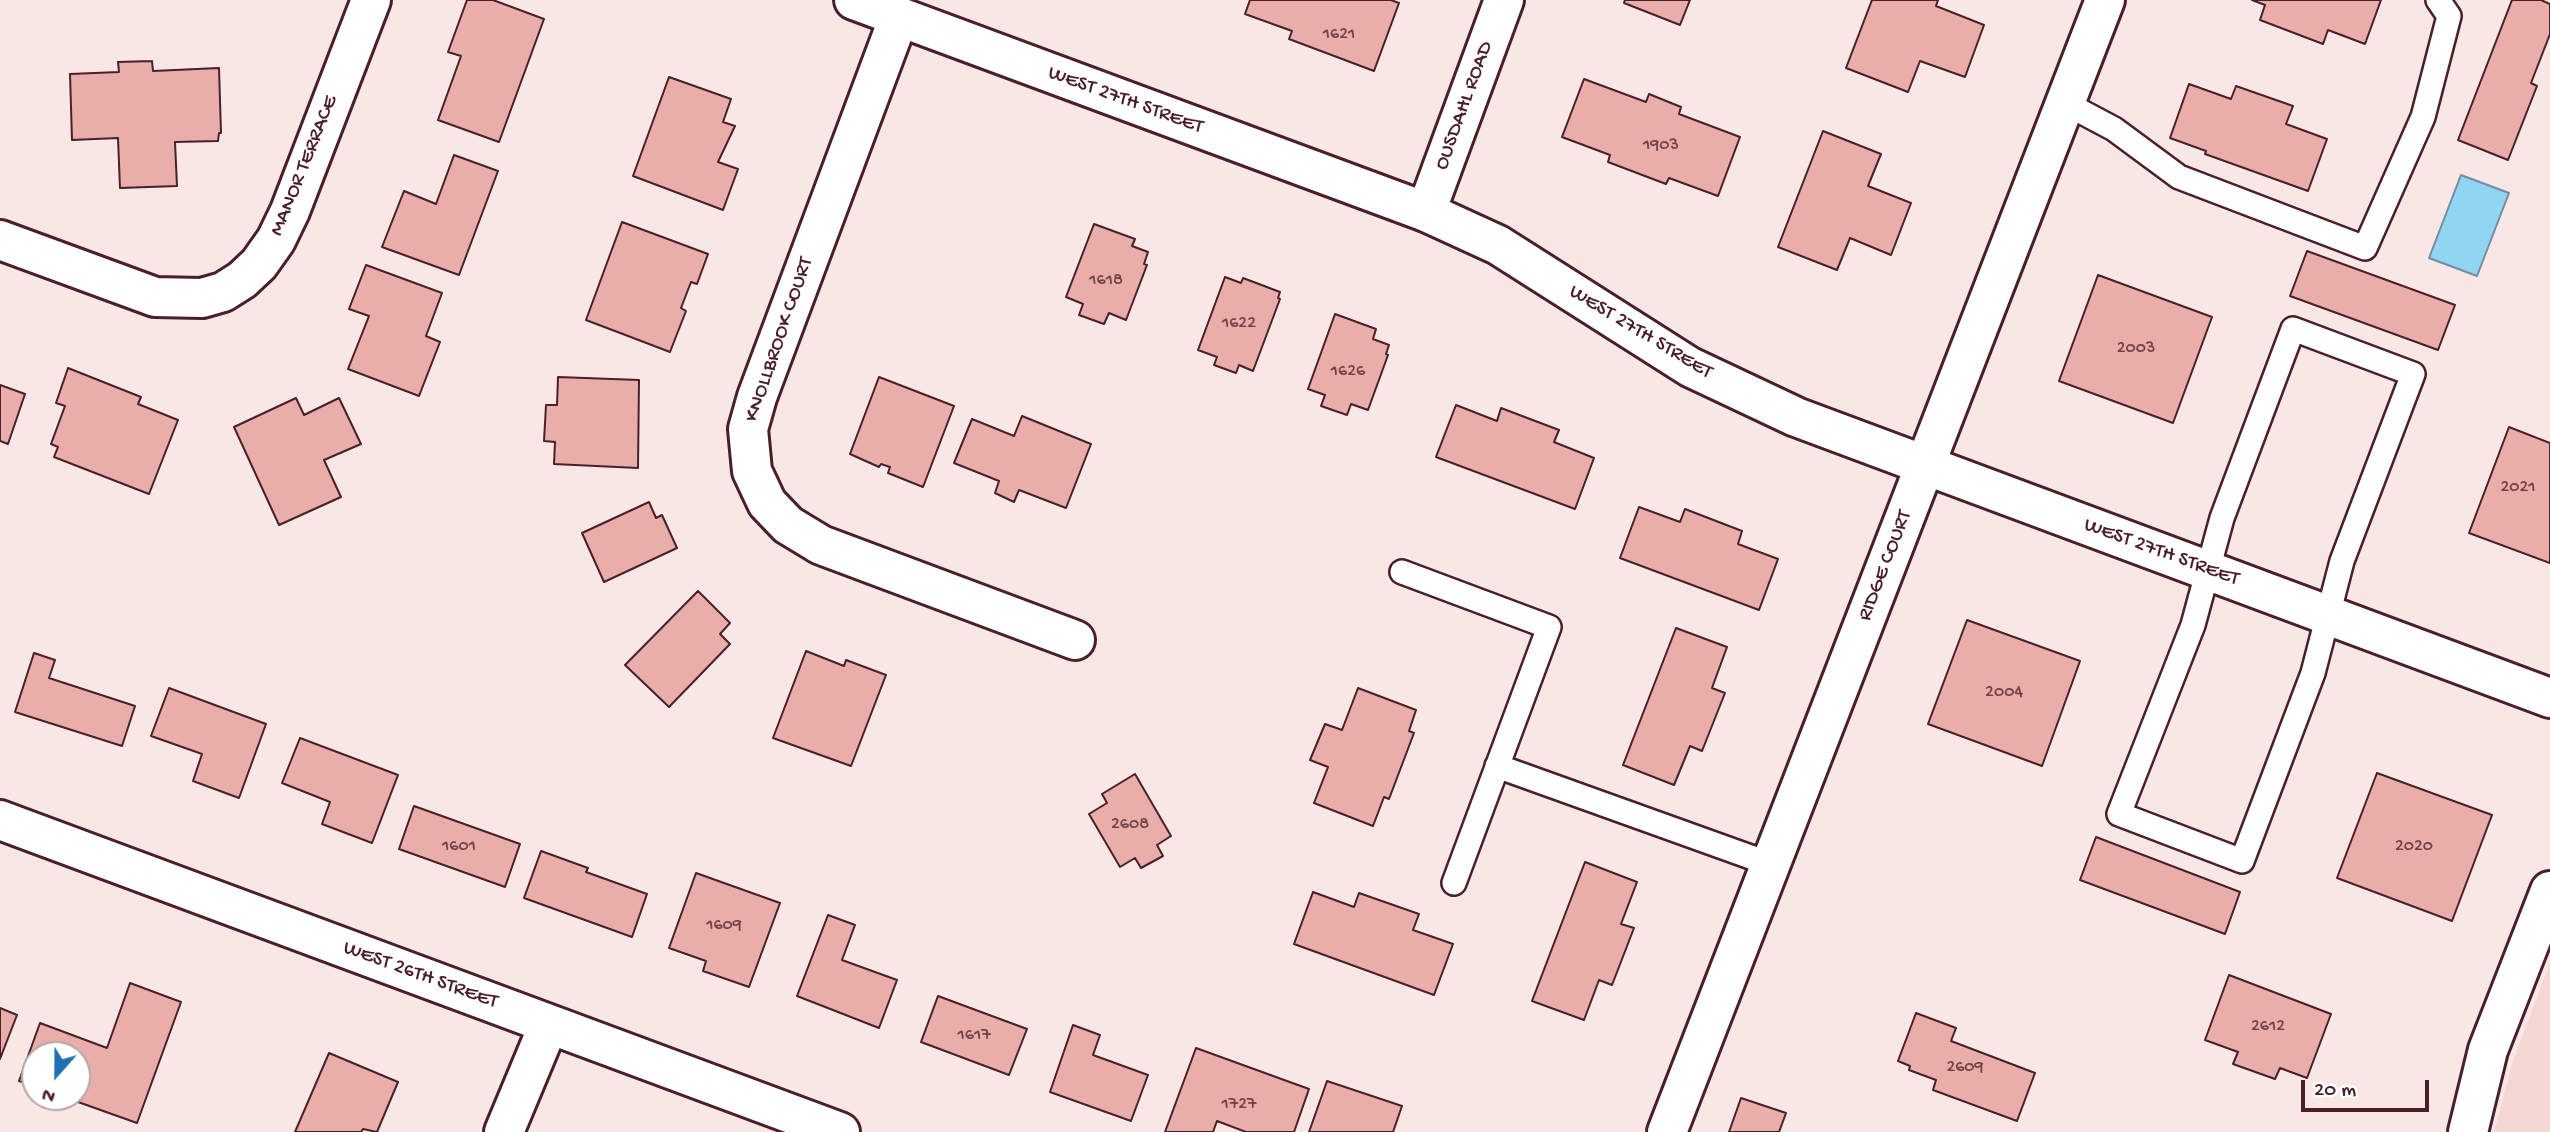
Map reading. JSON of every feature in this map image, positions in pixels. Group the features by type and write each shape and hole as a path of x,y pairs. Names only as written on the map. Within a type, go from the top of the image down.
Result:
{"street":[{"name":"MANOR TERRACE","path":"0,240 155,297 202,298 223,292 242,280 259,264 276,240 290,211 371,0"},
{"name":"WEST 27TH STREET","path":"853,0 1426,212 1498,245 1690,367 1796,416 2550,698"},
{"name":"OUSDAHL ROAD","path":"1426,212 1504,0"},
{"name":"RIDGE COURT","path":"1667,1132 2105,0"},
{"name":"KNOLLBROOK COURT","path":"899,17 757,397 748,429 752,471 767,503 788,525 821,545 1075,640"},
{"name":"WEST 26TH STREET","path":"0,820 840,1132"},
{"path":"2468,1132 2488,1050 2550,891"},
{"path":"504,1132 549,1024"}],"lane":[{"path":"2065,103 2115,128 2179,177 2365,248 2423,117 2449,16 2438,0"},
{"path":"2293,329 2413,374 2342,561 2314,673 2242,861 2119,814 2193,625 2207,570 2222,518 2293,329"},
{"path":"1402,572 1549,627 1454,883"},
{"path":"1497,766 1770,864"}],"shaded area":[{"path":"2550,963 2550,1132 2494,1132 2513,1061"}],"water":[{"path":"2461,175 2509,193 2477,276 2429,258"}],"building":[{"path":"467,0 493,0 544,19 499,142 438,120 461,56 448,52"},
{"path":"1250,0 1391,0 1399,3 1374,71 1289,39 1292,31 1245,14"},
{"path":"1625,0 1690,0 1680,25 1624,3"},
{"path":"1872,0 1938,0 1936,6 1984,25 1965,77 1920,61 1908,92 1846,68"},
{"path":"2252,0 2381,0 2365,44 2328,30 2323,44 2260,20 2265,5"},
{"path":"2512,0 2541,0 2550,4 2550,34 2531,83 2537,86 2508,160 2458,140"},
{"path":"152,61 153,71 219,68 221,133 218,141 175,142 177,186 120,188 118,138 72,140 70,74 119,72 118,62"},
{"path":"669,77 731,99 723,122 735,126 718,162 738,169 723,210 633,176"},
{"path":"1584,79 1646,102 1649,94 1681,107 1679,114 1740,137 1718,196 1669,178 1666,184 1608,162 1610,155 1562,137"},
{"path":"2189,84 2231,99 2236,86 2293,106 2286,124 2327,139 2308,191 2205,154 2206,151 2170,138"},
{"path":"1823,131 1881,154 1868,186 1911,203 1891,255 1850,238 1837,270 1778,247"},
{"path":"454,155 498,171 459,275 382,247 404,191 436,204"},
{"path":"622,222 708,254 697,284 691,282 681,308 686,311 670,352 586,320"},
{"path":"1094,224 1135,239 1132,246 1148,252 1144,264 1147,265 1126,320 1109,313 1104,324 1079,315 1083,304 1066,297"},
{"path":"2307,251 2455,305 2438,350 2290,296"},
{"path":"366,265 442,293 426,336 440,342 419,396 348,369 369,316 349,309"},
{"path":"2098,275 2212,317 2173,423 2059,381"},
{"path":"1225,277 1241,283 1243,278 1280,292 1280,299 1253,371 1239,365 1236,373 1214,365 1217,357 1198,350"},
{"path":"1335,314 1376,329 1373,339 1389,345 1388,355 1368,410 1351,404 1347,415 1321,406 1325,395 1308,389"},
{"path":"68,368 141,397 138,404 178,420 149,494 54,457 58,447 51,444 65,406 56,403"},
{"path":"558,377 639,380 638,468 554,464 555,442 544,441 546,405 557,405"},
{"path":"879,377 954,406 923,487 888,473 890,467 881,464 879,467 850,454"},
{"path":"0,385 25,394 8,444 0,441"},
{"path":"296,398 304,415 339,398 361,444 324,460 341,497 279,525 234,427"},
{"path":"1456,405 1497,421 1501,408 1559,430 1554,442 1594,458 1575,509 1436,457"},
{"path":"1022,416 1091,444 1066,508 1019,490 1014,502 995,493 999,481 954,463 972,419 1014,436"},
{"path":"2509,427 2550,443 2550,563 2469,533"},
{"path":"649,502 656,518 662,515 677,548 604,582 582,533"},
{"path":"1639,507 1680,522 1685,509 1742,531 1738,544 1778,559 1759,610 1620,558"},
{"path":"698,591 730,623 720,634 730,644 669,707 625,665"},
{"path":"1967,620 2080,661 2042,766 1928,724"},
{"path":"1676,628 1727,647 1712,688 1725,693 1702,751 1690,746 1674,785 1623,765"},
{"path":"806,651 844,666 846,660 886,675 851,766 773,738"},
{"path":"34,653 55,660 49,678 135,706 122,746 15,712"},
{"path":"169,688 266,724 239,798 193,781 202,754 151,736"},
{"path":"1358,688 1416,710 1409,731 1414,733 1389,799 1384,797 1373,826 1314,803 1328,767 1310,760 1325,724 1342,730"},
{"path":"300,738 398,775 372,843 322,824 330,802 282,783"},
{"path":"2377,773 2492,815 2452,921 2337,878"},
{"path":"1135,774 1171,836 1157,845 1163,856 1141,868 1135,858 1120,867 1089,814 1107,803 1102,794"},
{"path":"414,806 520,844 505,887 399,849"},
{"path":"2096,837 2240,892 2225,934 2080,880"},
{"path":"541,851 588,868 586,872 647,894 632,937 524,898"},
{"path":"1585,862 1637,882 1621,924 1634,928 1612,985 1599,980 1584,1020 1532,1001"},
{"path":"696,873 780,903 749,987 703,971 706,961 669,948"},
{"path":"1313,892 1354,907 1359,893 1419,914 1413,930 1453,944 1434,995 1294,944"},
{"path":"828,915 855,925 842,960 897,980 879,1028 797,996"},
{"path":"2229,975 2331,1014 2307,1078 2280,1068 2275,1079 2233,1064 2238,1052 2205,1040"},
{"path":"130,983 181,1002 137,1123 91,1107 91,1042 107,1048"},
{"path":"938,996 1027,1029 1009,1075 921,1042"},
{"path":"0,1008 17,1015 0,1059"},
{"path":"1916,1013 1956,1028 1951,1041 2035,1073 2017,1121 1933,1090 1936,1080 1909,1070 1910,1066 1898,1061"},
{"path":"40,1023 88,1041 33,1041"},
{"path":"1073,1025 1100,1035 1093,1055 1148,1075 1131,1121 1050,1092"},
{"path":"1196,1048 1309,1089 1294,1132 1246,1132 1217,1121 1213,1132 1165,1132"},
{"path":"329,1053 398,1082 377,1132 363,1129 361,1132 295,1132"},
{"path":"1327,1081 1402,1106 1393,1132 1309,1132"},
{"path":"1741,1098 1786,1113 1779,1132 1729,1132"}]}
